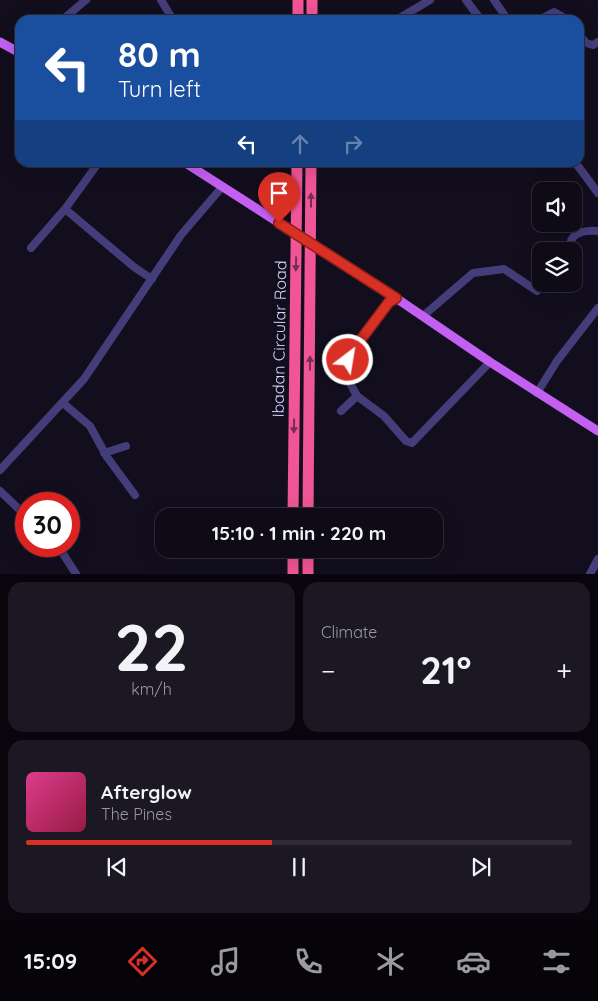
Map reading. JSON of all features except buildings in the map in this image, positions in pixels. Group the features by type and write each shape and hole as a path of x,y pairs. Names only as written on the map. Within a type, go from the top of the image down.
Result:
{"highway":[{"path":"298,0 298,15"},
{"path":"312,0 312,15"},
{"name":"Ibadan Circular Road","path":"294,508 297,167"},
{"name":"Ibadan Circular Road","path":"308,508 311,167"},
{"path":"293,558 293,574"},
{"path":"308,558 308,574"}],"main road":[{"path":"0,42 15,49"},
{"path":"192,167 598,431"}],"street":[{"path":"68,15 86,0"},
{"path":"161,0 170,15"},
{"path":"404,15 430,0"},
{"path":"466,0 477,15"},
{"path":"494,0 504,15"},
{"path":"584,40 593,45 598,42"},
{"path":"31,248 65,209 94,167"},
{"path":"579,167 598,193"},
{"path":"0,470 63,404 84,379 181,235 222,187"},
{"path":"65,209 134,267 152,279"},
{"path":"570,242 575,235 588,230 598,231"},
{"path":"423,316 474,273 504,269 532,288"},
{"path":"396,298 389,302 353,350 343,370 357,396 384,416 406,442 412,443 490,362"},
{"path":"537,393 557,361 598,308"},
{"path":"341,411 357,396"},
{"path":"63,404 90,426 104,453 135,495"},
{"path":"104,453 126,446"},
{"path":"0,491 15,505"},
{"path":"65,557 76,574"},
{"path":"590,574 598,559"}],"route":[{"path":"279,223 396,298 389,302 353,350 348,360"}]}
